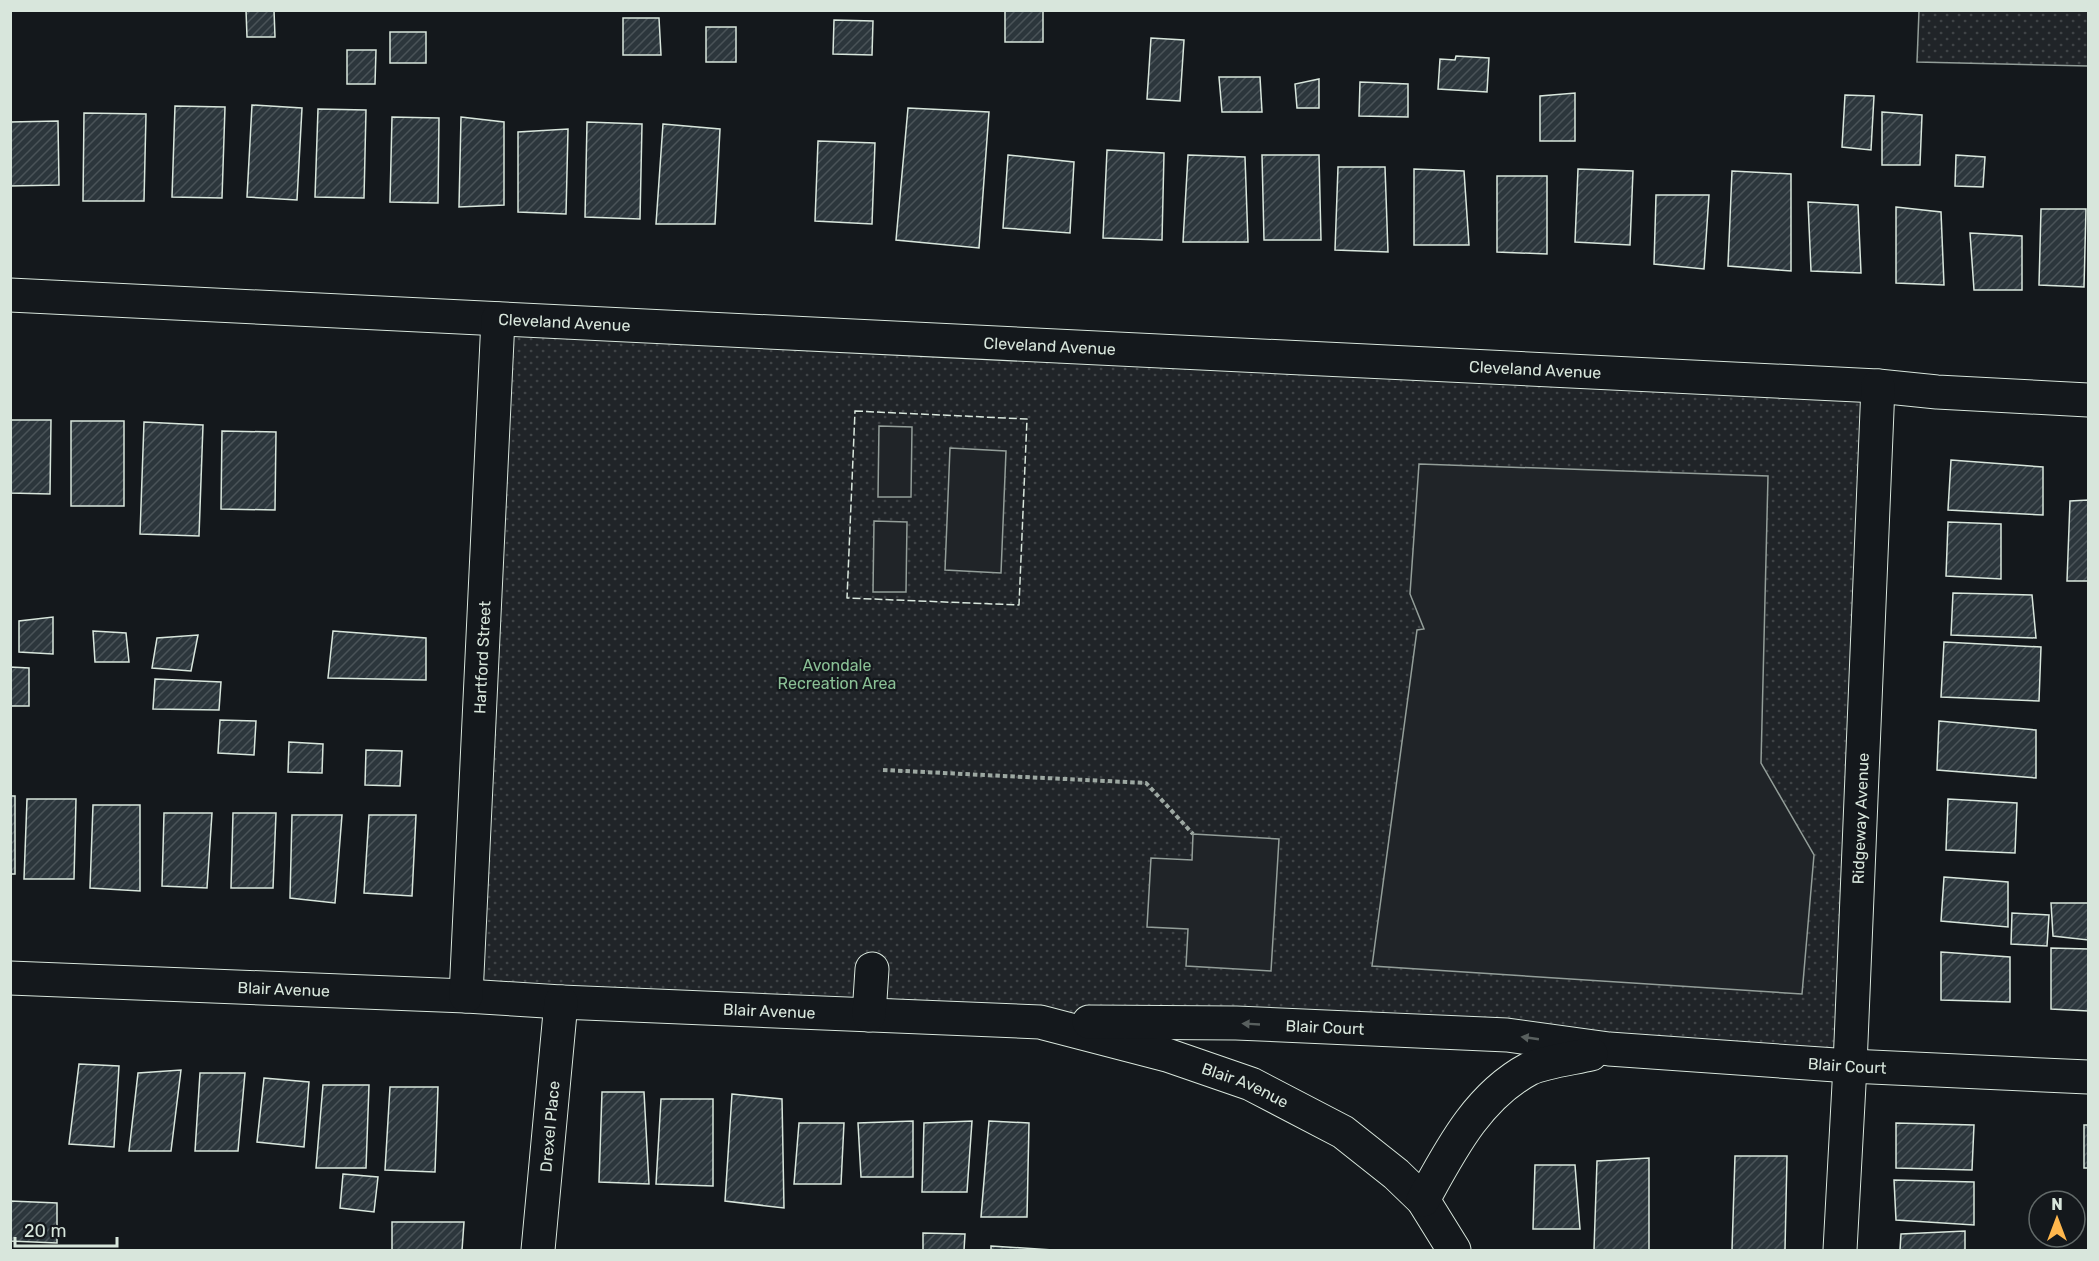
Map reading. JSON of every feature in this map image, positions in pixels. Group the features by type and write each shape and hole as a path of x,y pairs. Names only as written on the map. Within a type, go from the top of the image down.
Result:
{"street":[{"name":"Cleveland Avenue","path":"10,295 1878,386 1937,392 2088,400"},
{"name":"Hartford Street","path":"466,996 498,319"},
{"name":"Ridgeway Avenue","path":"1840,1251 1850,1066 1878,386"},
{"path":"869,1015 872,969"},
{"name":"Blair Avenue","path":"10,978 1040,1022 1167,1055 1251,1084 1343,1132 1396,1174 1423,1200 1454,1251"},
{"name":"Drexel Place","path":"538,1251 561,1002"},
{"name":"Blair Court","path":"1040,1022 1236,1023 1507,1035 1609,1049 1850,1066 2088,1077"},
{"name":"Blair Court","path":"1423,1200 1466,1127 1492,1094 1530,1068 1609,1049"}],"path":[{"path":"883,770 1146,783 1193,834"}],"green space":[{"path":"1919,11 2088,11 2088,66 1917,62"},
{"name":"Avondale Recreation Area","path":"498,319 1878,386 1850,1066 466,996"},
{"path":"879,426 912,427 911,497 878,497"},
{"path":"950,448 1006,451 1001,573 945,570"},
{"path":"1419,464 1768,476 1761,763 1814,855 1802,994 1372,966 1417,630 1424,629 1410,594"},
{"path":"874,521 907,522 906,592 873,592"},
{"path":"1193,834 1279,839 1271,971 1186,966 1188,929 1147,927 1151,858 1192,860"}],"building":[{"path":"246,10 274,10 275,37 247,37"},
{"path":"1005,10 1043,10 1043,42 1005,42"},
{"path":"623,18 659,18 661,55 623,55"},
{"path":"834,20 873,21 872,55 833,54"},
{"path":"706,27 736,27 736,62 706,62"},
{"path":"390,32 426,32 426,63 390,63"},
{"path":"1151,38 1184,40 1180,101 1147,99"},
{"path":"347,50 376,50 375,84 347,84"},
{"path":"1456,56 1489,58 1487,92 1438,89 1440,59 1455,60"},
{"path":"1219,77 1260,77 1262,112 1222,112"},
{"path":"1319,79 1319,108 1297,108 1295,84"},
{"path":"1360,82 1408,84 1408,117 1359,116"},
{"path":"1575,93 1575,141 1540,141 1540,96"},
{"path":"1845,95 1874,96 1871,150 1842,147"},
{"path":"252,105 302,108 297,200 247,197"},
{"path":"175,106 225,107 222,198 172,197"},
{"path":"908,108 989,112 979,248 896,240"},
{"path":"318,109 366,110 364,198 315,197"},
{"path":"1882,112 1922,115 1920,165 1882,165"},
{"path":"84,113 146,114 144,201 83,201"},
{"path":"392,117 439,118 438,203 390,202"},
{"path":"461,117 504,122 504,205 459,207"},
{"path":"58,121 59,185 10,186 10,122"},
{"path":"587,122 642,124 640,219 585,217"},
{"path":"663,124 720,129 715,224 656,224"},
{"path":"568,129 566,214 518,212 518,132"},
{"path":"818,141 875,143 872,224 815,221"},
{"path":"1107,150 1164,153 1162,240 1103,238"},
{"path":"1008,155 1074,162 1070,233 1003,228"},
{"path":"1188,155 1245,157 1248,242 1183,242"},
{"path":"1262,155 1319,155 1321,240 1264,240"},
{"path":"1956,155 1985,157 1983,187 1955,186"},
{"path":"1338,167 1385,167 1388,252 1335,250"},
{"path":"1414,169 1464,171 1469,245 1414,245"},
{"path":"1578,169 1633,171 1630,245 1575,242"},
{"path":"1732,171 1791,174 1791,271 1728,266"},
{"path":"1497,176 1547,176 1547,254 1497,252"},
{"path":"1656,195 1709,195 1704,269 1654,264"},
{"path":"1808,202 1858,205 1861,273 1811,271"},
{"path":"1896,207 1941,212 1944,285 1896,283"},
{"path":"2041,209 2086,209 2084,287 2039,285"},
{"path":"1970,233 2022,236 2022,290 1974,290"},
{"path":"10,420 51,420 50,494 10,493"},
{"path":"71,421 124,421 124,506 71,506"},
{"path":"144,422 203,425 199,536 140,534"},
{"path":"222,431 276,432 275,510 221,509"},
{"path":"1951,460 2043,467 2043,515 1948,510"},
{"path":"2088,500 2088,581 2067,581 2070,501"},
{"path":"1948,522 2001,524 2001,579 1946,576"},
{"path":"1953,593 2032,595 2036,638 1951,635"},
{"path":"53,617 53,654 19,652 19,621"},
{"path":"93,631 126,633 129,662 95,662"},
{"path":"333,631 426,638 426,680 328,678"},
{"path":"198,635 191,671 152,668 157,638"},
{"path":"1944,642 2041,647 2039,701 1941,697"},
{"path":"10,667 29,668 29,706 10,706"},
{"path":"155,679 221,682 219,710 153,709"},
{"path":"220,720 256,721 254,755 218,753"},
{"path":"1939,721 2036,730 2036,778 1937,770"},
{"path":"289,742 323,744 322,773 288,772"},
{"path":"366,750 402,751 400,786 365,785"},
{"path":"10,796 15,796 15,874 10,874"},
{"path":"27,799 76,799 74,879 24,879"},
{"path":"1948,799 2017,803 2015,853 1946,850"},
{"path":"93,805 140,805 140,891 90,888"},
{"path":"164,813 212,813 207,888 162,886"},
{"path":"233,813 276,813 273,888 231,888"},
{"path":"292,815 342,815 335,903 290,898"},
{"path":"369,815 416,815 412,896 364,893"},
{"path":"1944,877 2008,882 2008,927 1941,921"},
{"path":"2051,903 2088,903 2088,940 2053,936"},
{"path":"2012,913 2049,915 2047,946 2011,944"},
{"path":"2051,948 2088,949 2088,1011 2051,1009"},
{"path":"1941,952 2010,957 2010,1002 1941,1000"},
{"path":"79,1064 119,1066 114,1147 69,1144"},
{"path":"181,1070 171,1151 129,1151 138,1073"},
{"path":"200,1073 245,1073 238,1151 195,1151"},
{"path":"264,1078 309,1082 304,1147 257,1142"},
{"path":"323,1085 369,1085 366,1168 316,1168"},
{"path":"390,1087 438,1087 435,1172 385,1170"},
{"path":"602,1092 644,1092 649,1184 599,1182"},
{"path":"732,1094 782,1099 784,1208 725,1201"},
{"path":"661,1099 713,1099 713,1186 656,1184"},
{"path":"913,1121 913,1177 861,1177 858,1123"},
{"path":"972,1121 967,1192 922,1192 924,1123"},
{"path":"989,1121 1029,1123 1027,1217 981,1217"},
{"path":"799,1123 844,1123 841,1184 794,1184"},
{"path":"1896,1123 1974,1125 1972,1170 1896,1168"},
{"path":"2084,1125 2088,1125 2088,1168 2084,1168"},
{"path":"1735,1156 1787,1156 1785,1250 1732,1250"},
{"path":"1649,1158 1649,1250 1594,1250 1597,1161"},
{"path":"1535,1165 1575,1165 1580,1229 1533,1229"},
{"path":"343,1174 378,1177 374,1212 340,1208"},
{"path":"1894,1180 1974,1182 1974,1225 1896,1220"},
{"path":"10,1201 57,1203 57,1243 10,1241"},
{"path":"392,1222 464,1222 462,1250 392,1250"},
{"path":"1965,1231 1965,1250 1900,1250 1901,1234"},
{"path":"923,1233 965,1234 964,1250 923,1250"},
{"path":"991,1246 1053,1250 991,1250"}],"fence":[{"path":"855,411 1027,419 1019,605 847,598 855,411"}]}
